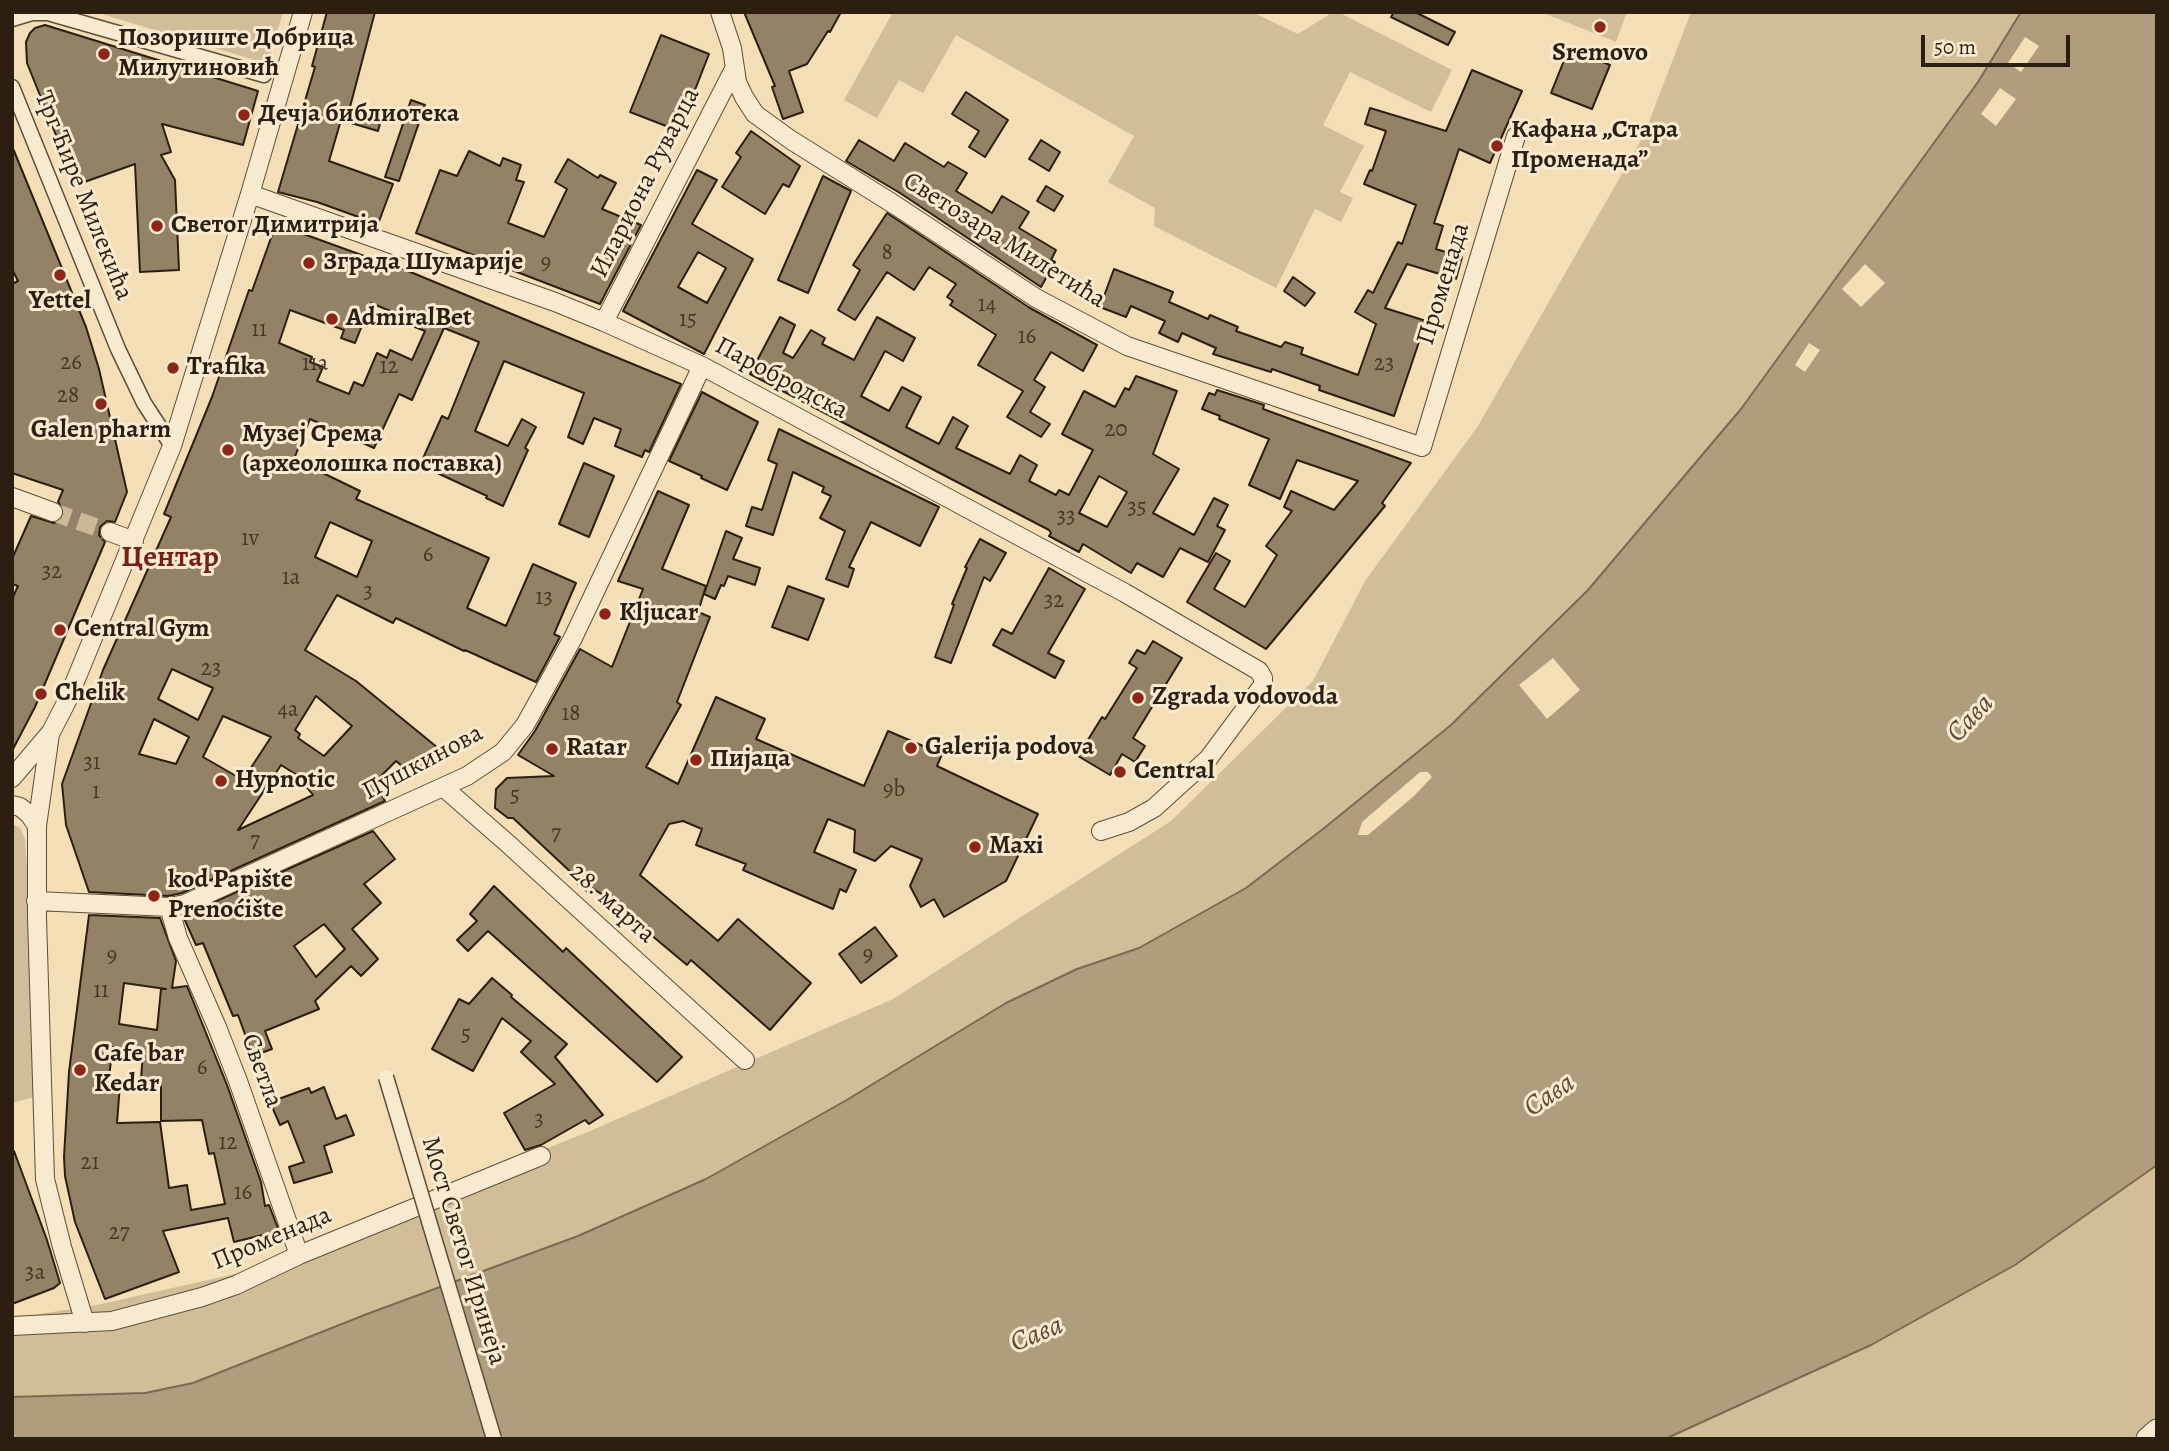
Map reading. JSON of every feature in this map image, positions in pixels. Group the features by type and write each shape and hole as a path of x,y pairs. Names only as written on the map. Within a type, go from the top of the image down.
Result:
{"street":[{"path":"12,778 51,732 82,670 172,446 303,12"},
{"name":"Светозара Милетића","path":"720,12 732,48 734,69 744,97 755,114 775,130 1036,298 1127,346 1422,447"},
{"path":"12,19 32,13 48,13 264,75"},
{"name":"Илариона Руварца","path":"604,322 734,69"},
{"name":"Трг Ћире Милекића","path":"12,87 107,323 144,404 172,446"},
{"name":"Променада","path":"1422,447 1516,136"},
{"name":"Паробродска","path":"250,194 604,322 702,366 1113,587 1259,671 1263,678 1262,685 1208,760 1154,808 1129,822 1101,831"},
{"name":"Пушкинова","path":"36,901 169,907 185,904 443,788 484,766 503,752 525,725 573,638 702,366"},
{"path":"12,497 53,512"},
{"path":"110,532 134,541"},
{"path":"51,732 37,826 36,901 45,1179 85,1323"},
{"name":"28. марта","path":"443,788 745,1060"},
{"path":"12,805 29,814 37,826"},
{"name":"Светла","path":"169,907 178,938 238,1081 299,1255"},
{"name":"Мост Светог Иринеја","path":"386,1077 494,1439"},
{"name":"Променада","path":"12,1326 112,1321 202,1297 236,1286 299,1255 541,1156"},
{"path":"2148,1439 2157,1431"}],"shaded area":[{"path":"95,12 283,12 268,64"},
{"path":"893,12 1252,12 1298,34 1333,12 1338,12 1452,70 1431,112 1350,72 1323,125 1364,146 1340,192 1353,198 1341,222 1315,209 1276,288 1154,226 1155,208 1108,182 1134,136 956,35 923,93 899,80 877,118 844,100"},
{"name":"Sremovo","path":"1541,12 1627,12 1616,42"},
{"path":"1691,12 2021,12 1978,82 1741,409 1588,591 1451,725 1246,888 1139,948 1077,969 1006,1003 845,1101 706,1179 578,1236 367,1314 193,1383 145,1393 12,1397 12,1316 97,1305 239,1273 403,1204 590,1131 893,999 1171,821 1313,681 1365,581 1478,426 1644,135"},
{"path":"12,824 20,828 25,839 34,1097 12,1103"},
{"path":"2157,1165 2157,1439 1665,1439 1871,1345 2015,1265"}],"water":[{"name":"Сава","path":"2021,12 2157,12 2157,1165 2015,1265 1871,1345 1665,1439 12,1439 12,1397 145,1393 193,1383 367,1314 578,1236 706,1179 845,1101 1006,1003 1077,969 1139,948 1246,888 1451,725 1588,590 1741,409 1978,82"}],"pier":[{"path":"2025,37 2039,46 2021,72 2008,63"},
{"path":"2000,88 2016,99 1996,126 1981,114"},
{"path":"1865,264 1885,283 1861,307 1842,289"},
{"path":"1809,343 1820,350 1805,372 1795,365"},
{"path":"1553,658 1580,690 1547,719 1519,685"},
{"path":"1420,772 1428,772 1432,777 1368,835 1358,835 1362,822"}],"building":[{"path":"327,12 375,12 350,107 382,116 378,131 341,120 329,161 393,184 378,224 317,202 278,192 315,67 312,66"},
{"path":"744,12 841,12 807,64 789,71 803,112 783,119 772,87 775,86"},
{"path":"1394,12 1415,12 1455,32 1448,45 1391,17"},
{"path":"45,25 258,91 243,145 162,124 171,152 161,155 175,180 179,270 140,272 135,164 76,185 27,63 26,42 30,33"},
{"path":"661,35 709,54 679,131 630,112"},
{"path":"1569,48 1610,65 1592,109 1551,93"},
{"path":"1472,70 1522,91 1490,163 1459,149 1434,223 1443,226 1436,249 1462,257 1456,279 1407,264 1385,308 1426,321 1394,416 1319,390 1320,386 1272,369 1271,372 1213,354 1216,348 1182,333 1178,342 1159,333 1165,321 1131,306 1126,317 1100,307 1114,269 1173,292 1169,302 1208,319 1210,315 1238,327 1236,331 1281,347 1285,342 1303,348 1301,354 1358,375 1376,324 1355,312 1368,290 1373,293 1398,242 1402,244 1416,205 1364,184 1370,170 1372,171 1386,131 1365,124 1370,108 1446,131"},
{"path":"966,92 1008,120 985,157 969,147 979,131 952,114"},
{"path":"411,100 425,105 399,181 385,177"},
{"path":"751,131 800,166 789,187 783,184 765,214 722,187 741,157 736,153"},
{"path":"859,140 894,161 905,143 944,167 948,162 967,173 956,191 992,213 1002,196 1029,212 1019,228 1056,250 1051,260 1055,262 1041,287 900,193 846,161"},
{"path":"1041,140 1060,152 1049,171 1029,159"},
{"path":"12,146 86,327 99,369 127,492 115,522 107,521 100,527 99,535 105,542 35,707 12,751 12,599 18,586 12,584 12,559 31,516 54,523 61,520 64,511 58,502 63,490 12,473 12,284 18,281 12,269"},
{"path":"469,151 500,166 503,158 521,165 516,180 524,182 508,223 544,237 567,189 555,182 568,159 598,178 600,175 616,183 602,209 641,225 600,304 416,233 440,170 457,176"},
{"path":"697,170 717,180 692,224 753,259 704,354 623,311","holes":["698,252 726,268 707,303 678,287"]},
{"path":"823,176 851,191 808,293 778,280"},
{"path":"1046,186 1063,196 1054,211 1037,201"},
{"path":"887,213 1030,308 1097,345 1083,371 1051,352 1034,380 1045,387 1030,412 1050,424 1041,437 1007,417 1023,391 978,365 996,335 950,305 953,301 947,297 956,284 929,267 914,290 887,272 855,320 838,310 860,270 853,265"},
{"path":"276,224 378,261 379,259 681,384 649,452 645,450 642,457 615,446 621,429 594,418 583,444 568,437 584,393 504,361 475,431 508,446 522,419 536,427 503,506 420,465 442,416 448,419 479,342 444,328 412,400 399,394 374,448 310,419 294,459 360,491 356,499 489,558 467,608 506,626 533,564 576,583 554,634 560,637 536,682 396,618 393,623 337,595 305,650 356,681 438,748 415,777 396,761 375,782 385,801 182,893 168,896 89,892 66,825 62,784 103,670 171,517 164,514 212,397 249,290 252,291","holes":["371,303 407,318 405,323 425,331 412,360 390,350 387,358 377,353 363,386 354,382 349,394 317,381 323,367 310,362 312,357 279,343 290,310 344,330 341,338 355,343","330,522 372,541 357,577 315,557","172,669 213,688 198,720 158,699","316,696 352,726 324,756 298,738 300,734 295,730","223,716 271,737 243,780 203,757","154,719 189,737 176,764 139,754","281,765 297,775 313,795 238,830"]},
{"path":"1293,277 1315,293 1305,306 1284,291"},
{"path":"780,317 795,325 783,353 793,358 811,330 825,338 822,344 854,360 877,317 915,338 903,361 885,351 861,396 889,411 902,387 921,397 906,427 939,444 953,417 968,426 956,448 1010,474 1020,455 1037,465 1029,481 1056,495 1059,490 1069,495 1093,450 1062,434 1084,391 1115,407 1125,388 1129,390 1136,376 1177,391 1153,454 1179,469 1153,513 1194,535 1214,498 1228,505 1217,526 1225,530 1208,562 1180,548 1163,577 1137,563 1131,573 1083,544 1079,552 1049,536 1049,530 750,374","holes":["1099,476 1127,492 1107,527 1079,513"]},
{"path":"1217,390 1264,405 1263,409 1411,463 1382,503 1385,506 1266,649 1187,602 1216,553 1230,561 1214,589 1245,607 1277,555 1266,546 1292,511 1284,507 1291,491 1334,510 1358,481 1297,460 1280,499 1249,485 1269,439 1219,419 1220,416 1202,409 1209,393 1215,395"},
{"path":"702,392 758,422 727,490 669,461"},
{"path":"779,429 939,507 920,546 871,522 849,567 854,569 848,587 826,579 845,531 820,518 831,496 822,492 824,487 793,472 773,535 746,526 752,507 762,510 777,464 768,460"},
{"path":"584,463 614,476 589,537 559,524"},
{"path":"658,491 689,505 662,569 706,586 698,612 710,617 677,702 681,705 646,767 678,784 716,697 765,719 756,739 864,786 888,731 942,754 937,766 1038,814 1006,881 944,917 934,899 921,907 910,886 922,859 891,846 875,861 854,852 855,830 828,819 814,852 856,870 846,892 840,889 833,909 743,870 746,864 696,845 702,829 683,821 669,824 640,875 718,941 738,919 811,983 770,1030 691,960 687,965 632,919 635,916 592,888 588,892 573,880 576,877 513,818 508,818 495,808 496,789 507,778 554,776 518,755 535,731 580,649 612,667 643,589 618,581"},
{"path":"726,531 742,538 733,559 760,568 755,585 728,576 715,599 704,594"},
{"path":"980,539 1006,553 990,581 984,577 951,663 935,657 967,568 965,567"},
{"path":"1049,568 1085,589 1048,653 1064,661 1055,678 993,645 1002,629 1012,634"},
{"path":"788,586 824,599 808,640 772,627"},
{"name":"Zgrada vodovoda","path":"1153,641 1182,658 1133,738 1145,746 1135,762 1122,754 1110,775 1078,756 1137,668 1129,663 1137,650 1145,654"},
{"path":"373,831 395,859 364,884 381,903 352,929 378,959 361,976 351,966 315,1001 319,1009 265,1031 272,1049 253,1056 238,1015 233,1016 203,943 196,945 183,916","holes":["324,924 345,949 316,977 294,946"]},
{"path":"494,886 563,952 566,948 682,1057 657,1082 488,931 468,951 457,940 477,921 470,914"},
{"path":"89,915 160,918 176,961 172,988 187,986 227,1085 261,1182 265,1206 269,1205 279,1231 234,1242 228,1218 163,1231 179,1272 105,1299 75,1222 65,1176 69,1072","holes":["124,983 166,989 161,989 157,1030 119,1024","113,1047 143,1051 141,1080 161,1081 161,1121 202,1120 209,1154 214,1153 225,1204 191,1210 187,1185 169,1188 160,1122 117,1123 120,1084 108,1083"]},
{"path":"875,927 897,956 861,983 839,954"},
{"path":"492,978 567,1044 555,1057 603,1115 589,1124 585,1120 541,1145 525,1150 504,1113 555,1084 521,1052 531,1041 502,1018 473,1071 432,1049 459,999 469,1004"},
{"path":"324,1087 336,1119 346,1115 354,1135 324,1146 332,1172 294,1183 289,1167 304,1162 288,1121 280,1125 270,1102 309,1088 311,1093"},
{"path":"12,1151 47,1240 60,1283 54,1288 12,1304"}],"tunnel":[{"path":"53,512 110,532"}],"place":[{"name":"Sremovo","path":"1600,27"},
{"name":"Позориште Добрица Милутиновић","path":"104,54"},
{"name":"Дечја библиотека","path":"244,115"},
{"name":"Кафана „Стара Променада”","path":"1497,146"},
{"name":"Светог Димитрија","path":"157,226"},
{"name":"Зграда Шумарије","path":"309,263"},
{"name":"Yettel","path":"60,275"},
{"name":"AdmiralBet","path":"332,319"},
{"name":"Trafika","path":"173,368"},
{"name":"Galen pharm","path":"101,404"},
{"name":"Музеј Срема (археолошка поставка)","path":"228,450"},
{"name":"Kljucar","path":"605,614"},
{"name":"Central Gym","path":"60,630"},
{"name":"Chelik","path":"41,694"},
{"name":"Zgrada vodovoda","path":"1138,698"},
{"name":"Galerija podova","path":"911,748"},
{"name":"Ratar","path":"552,749"},
{"name":"Пијаца","path":"696,760"},
{"name":"Central","path":"1120,772"},
{"name":"Hypnotic","path":"221,781"},
{"name":"Maxi","path":"975,847"},
{"name":"kod Papište Prenoćište","path":"154,896"},
{"name":"Cafe bar Kedar","path":"80,1070"}],"district":[{"name":"Центар","path":"170,559"}]}
